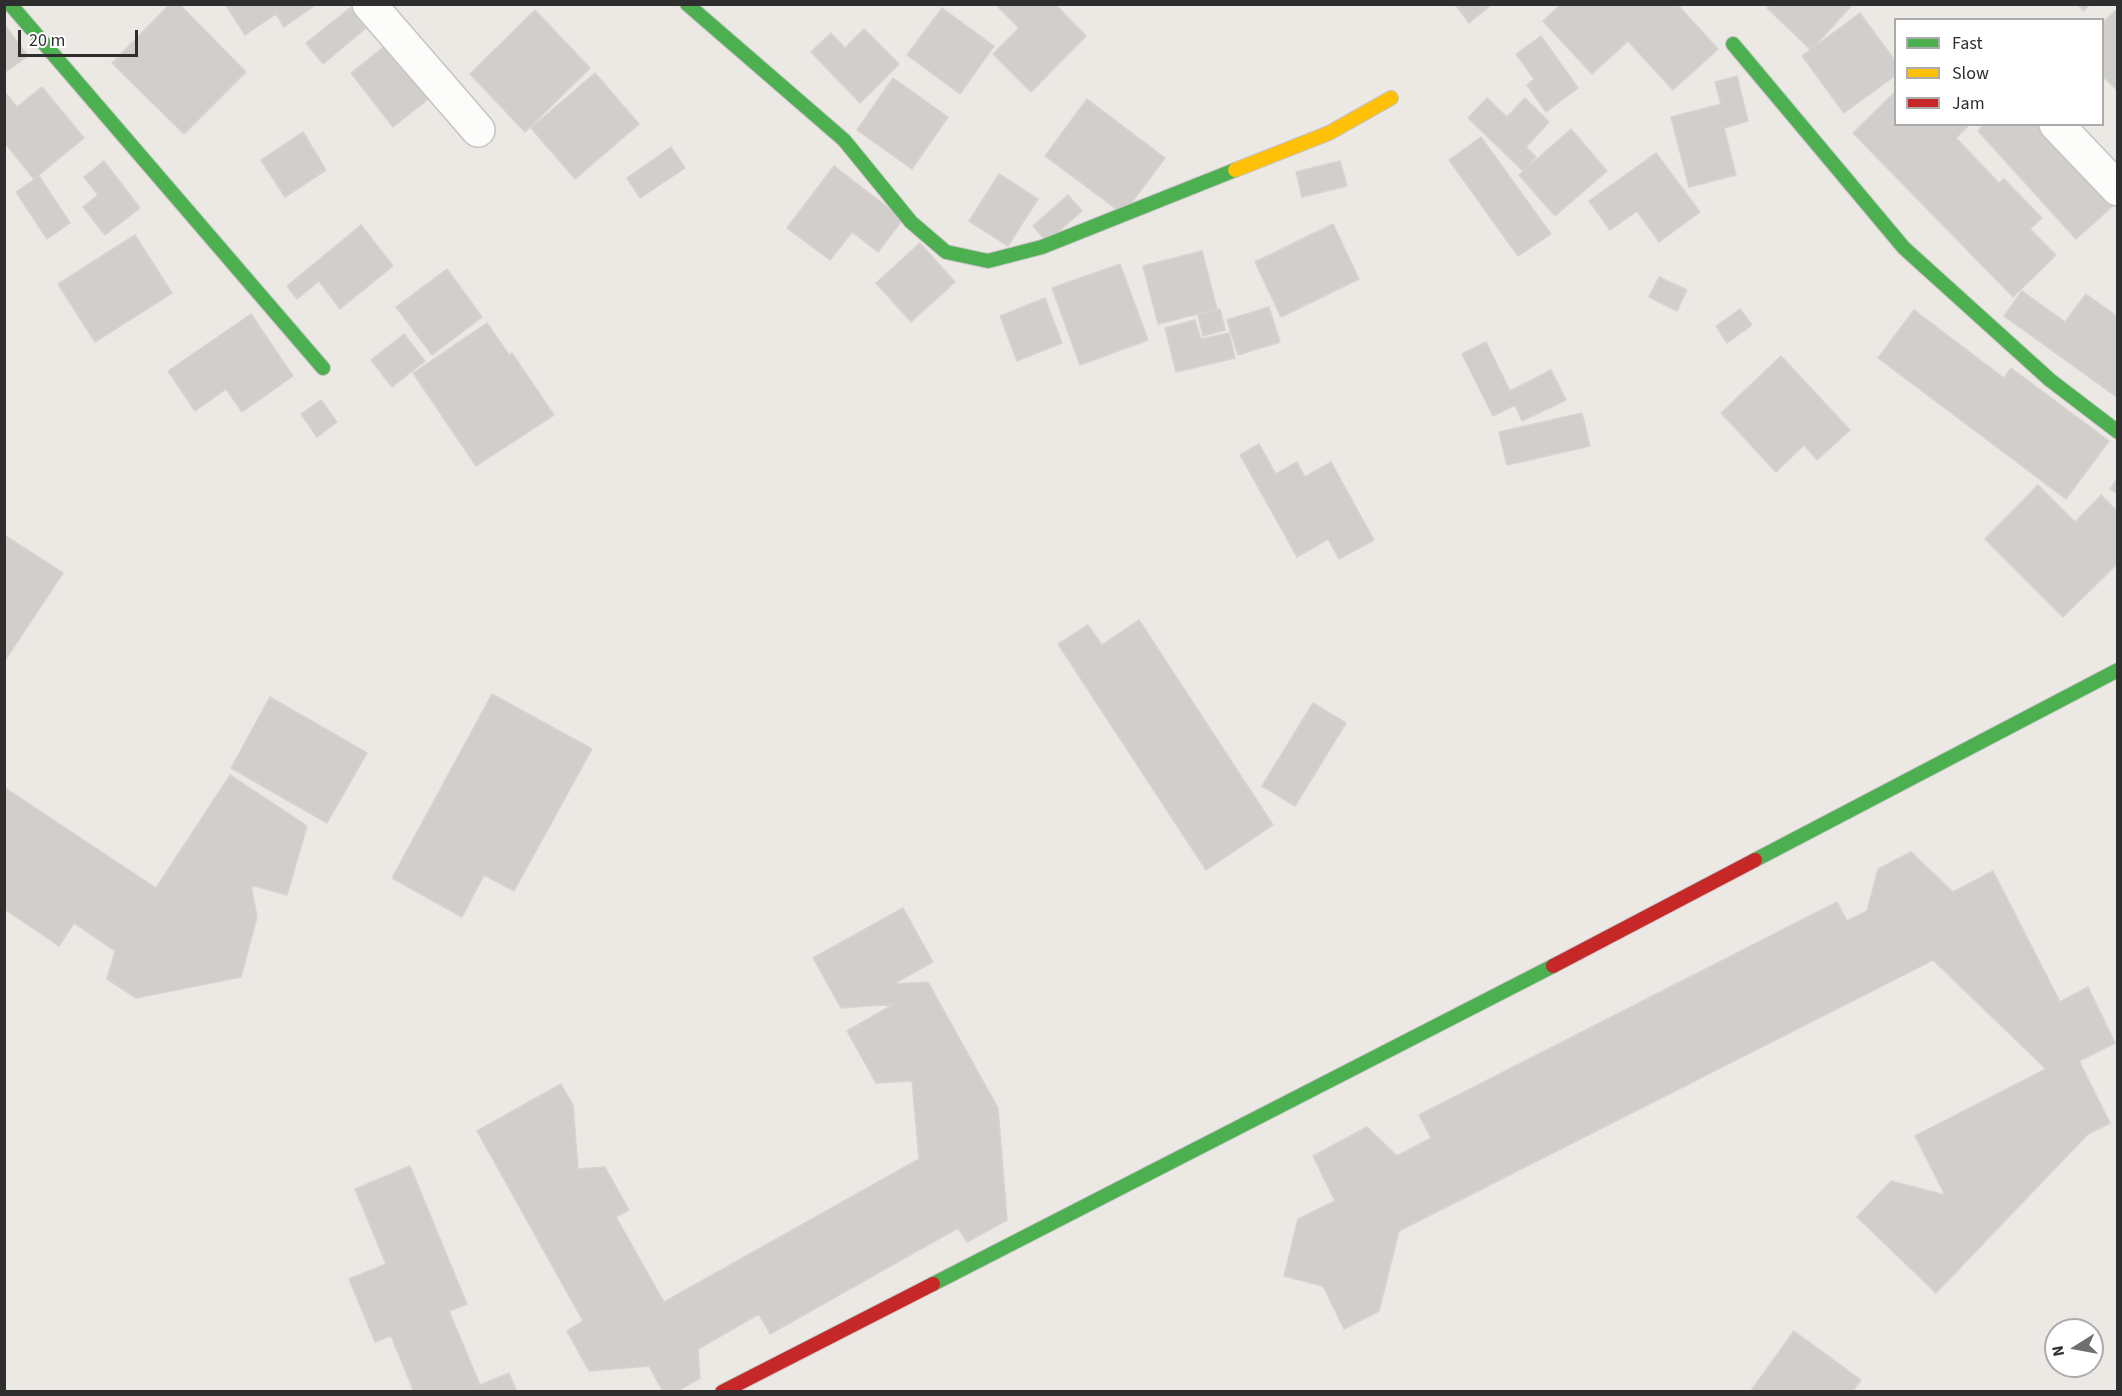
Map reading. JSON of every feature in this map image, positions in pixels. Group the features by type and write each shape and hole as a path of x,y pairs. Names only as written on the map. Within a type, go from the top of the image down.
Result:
{"street":[{"path":"10,4 323,368"},
{"path":"369,4 478,130"},
{"path":"687,4 844,140 911,222 937,245 946,252 988,261 1042,247 1329,134 1391,98"},
{"path":"1733,44 1904,248 2050,380 2118,432"},
{"path":"2058,126 2118,189"},
{"path":"722,1392 1590,946 2118,670"}],"building":[{"path":"170,4 179,4 246,72 184,134 112,63"},
{"path":"225,4 317,4 284,27 276,14 245,35"},
{"path":"1000,4 1055,4 1086,36 1031,92 993,54 1019,28 998,7"},
{"path":"1455,4 1492,4 1469,23"},
{"path":"1561,4 1677,4 1718,49 1673,90 1628,41 1592,74 1543,21"},
{"path":"1771,4 1853,4 1811,50 1767,8"},
{"path":"2077,4 2089,4 2084,11"},
{"path":"350,8 366,28 323,64 306,43"},
{"path":"942,8 994,46 960,94 907,55"},
{"path":"2118,8 2118,91 2104,78 2104,21"},
{"path":"535,10 590,68 525,132 470,74"},
{"path":"1860,13 1894,59 1894,76 1844,113 1802,56"},
{"path":"4,24 28,56 4,73"},
{"path":"864,29 899,64 860,103 811,52 831,33 845,48"},
{"path":"1541,36 1578,88 1546,112 1527,85 1534,79 1516,54"},
{"path":"389,43 431,97 393,127 351,73"},
{"path":"595,73 639,124 575,179 531,128"},
{"path":"1737,76 1748,121 1724,128 1736,175 1689,187 1671,117 1721,104 1715,82"},
{"path":"893,78 948,117 912,169 857,130"},
{"path":"42,87 84,138 34,179 4,142 4,91 17,107"},
{"path":"1894,93 1894,126 1968,126 1956,138 1999,183 2004,179 2042,218 2030,229 2056,255 2013,297 1853,133"},
{"path":"1487,98 1507,117 1525,98 1549,122 1526,147 1536,157 1523,171 1468,118"},
{"path":"1087,99 1165,158 1123,214 1045,156"},
{"path":"1982,126 2043,126 2114,205 2076,239 1978,131"},
{"path":"1571,129 1607,171 1555,216 1519,175"},
{"path":"303,132 326,170 285,197 261,160"},
{"path":"1481,137 1551,234 1518,256 1449,160"},
{"path":"671,147 685,168 640,198 627,178"},
{"path":"1656,153 1700,212 1659,242 1637,211 1610,230 1589,201"},
{"path":"104,161 140,208 105,235 83,207 98,195 84,177"},
{"path":"1340,161 1347,186 1302,197 1296,172"},
{"path":"834,166 903,219 878,252 852,232 830,260 787,228"},
{"path":"999,174 1038,199 1008,246 969,221"},
{"path":"39,176 70,223 47,239 16,192"},
{"path":"1068,195 1082,211 1047,242 1033,226"},
{"path":"1333,224 1359,279 1281,317 1255,262"},
{"path":"361,225 393,266 340,309 319,281 297,299 287,286"},
{"path":"135,235 172,293 95,342 58,284"},
{"path":"920,243 955,282 911,322 876,283"},
{"path":"1202,251 1217,309 1158,324 1143,266"},
{"path":"1120,264 1148,340 1080,365 1052,288"},
{"path":"447,269 482,317 432,355 396,307"},
{"path":"1659,277 1687,290 1677,311 1649,297"},
{"path":"2022,291 2065,322 2086,294 2118,317 2118,398 2004,316"},
{"path":"1045,298 1062,343 1017,361 1000,316"},
{"path":"1269,307 1280,342 1238,355 1227,320"},
{"path":"1220,309 1225,330 1203,336 1198,315"},
{"path":"1740,309 1752,325 1727,343 1716,326"},
{"path":"1914,310 2004,378 2011,368 2109,441 2066,499 1878,358"},
{"path":"251,314 293,376 242,412 226,389 195,411 168,371"},
{"path":"1195,320 1201,339 1229,333 1235,358 1176,372 1165,328"},
{"path":"487,323 509,355 512,353 554,415 476,466 413,373"},
{"path":"404,334 425,361 392,387 371,360"},
{"path":"1486,342 1510,391 1551,370 1566,400 1522,421 1515,405 1493,416 1462,354"},
{"path":"1781,356 1850,430 1817,460 1804,445 1776,472 1721,413"},
{"path":"321,400 337,422 317,437 301,414"},
{"path":"1582,413 1590,446 1507,465 1499,432"},
{"path":"1259,444 1276,474 1297,462 1305,477 1331,462 1374,540 1339,559 1328,539 1297,557 1240,455"},
{"path":"2118,477 2118,494 2110,489"},
{"path":"2038,485 2075,522 2101,495 2118,512 2118,563 2063,617 1985,539"},
{"path":"4,535 63,573 4,662"},
{"path":"1139,620 1273,825 1206,870 1058,644 1088,625 1102,645"},
{"path":"492,694 592,749 514,891 484,875 462,917 392,878"},
{"path":"270,697 367,753 327,823 231,768"},
{"path":"1313,703 1346,723 1295,806 1262,786"},
{"path":"230,775 307,826 287,895 251,885 257,917 241,977 136,998 107,979 115,951 74,923 59,946 4,909 4,787 156,888"},
{"path":"1911,852 1953,892 1993,871 2060,1002 2088,987 2115,1043 2079,1061 2110,1123 2088,1134 1936,1293 1857,1217 1891,1181 1945,1195 1915,1136 2046,1069 1933,960 1399,1231 1379,1311 1344,1329 1323,1286 1284,1276 1298,1219 1335,1201 1313,1156 1367,1127 1397,1156 1431,1138 1419,1115 1837,902 1847,921 1867,911 1878,869"},
{"path":"903,908 933,962 893,984 928,982 998,1108 1007,1220 967,1242 958,1228 770,1334 759,1314 698,1349 700,1378 676,1392 663,1392 649,1366 589,1371 567,1331 583,1321 477,1131 561,1084 573,1105 578,1169 605,1167 629,1210 616,1217 664,1302 919,1159 912,1081 876,1083 847,1031 894,1004 841,1008 813,958"},
{"path":"410,1166 467,1304 449,1311 480,1385 509,1373 517,1392 414,1392 391,1336 375,1342 349,1279 386,1264 355,1189"},
{"path":"1794,1331 1861,1380 1852,1392 1750,1392"}],"traffic: fast":[{"path":"10,4 323,368"},
{"path":"687,4 844,140 911,222 946,252 988,261 1042,247 1235,170"},
{"path":"1733,44 1904,248 2050,380 2118,432"},
{"path":"1755,860 2118,670"},
{"path":"933,1284 1553,966"}],"traffic: slow":[{"path":"1235,170 1329,133 1391,98"}],"traffic: jam":[{"path":"1553,966 1755,860"},
{"path":"722,1392 933,1284"}]}
